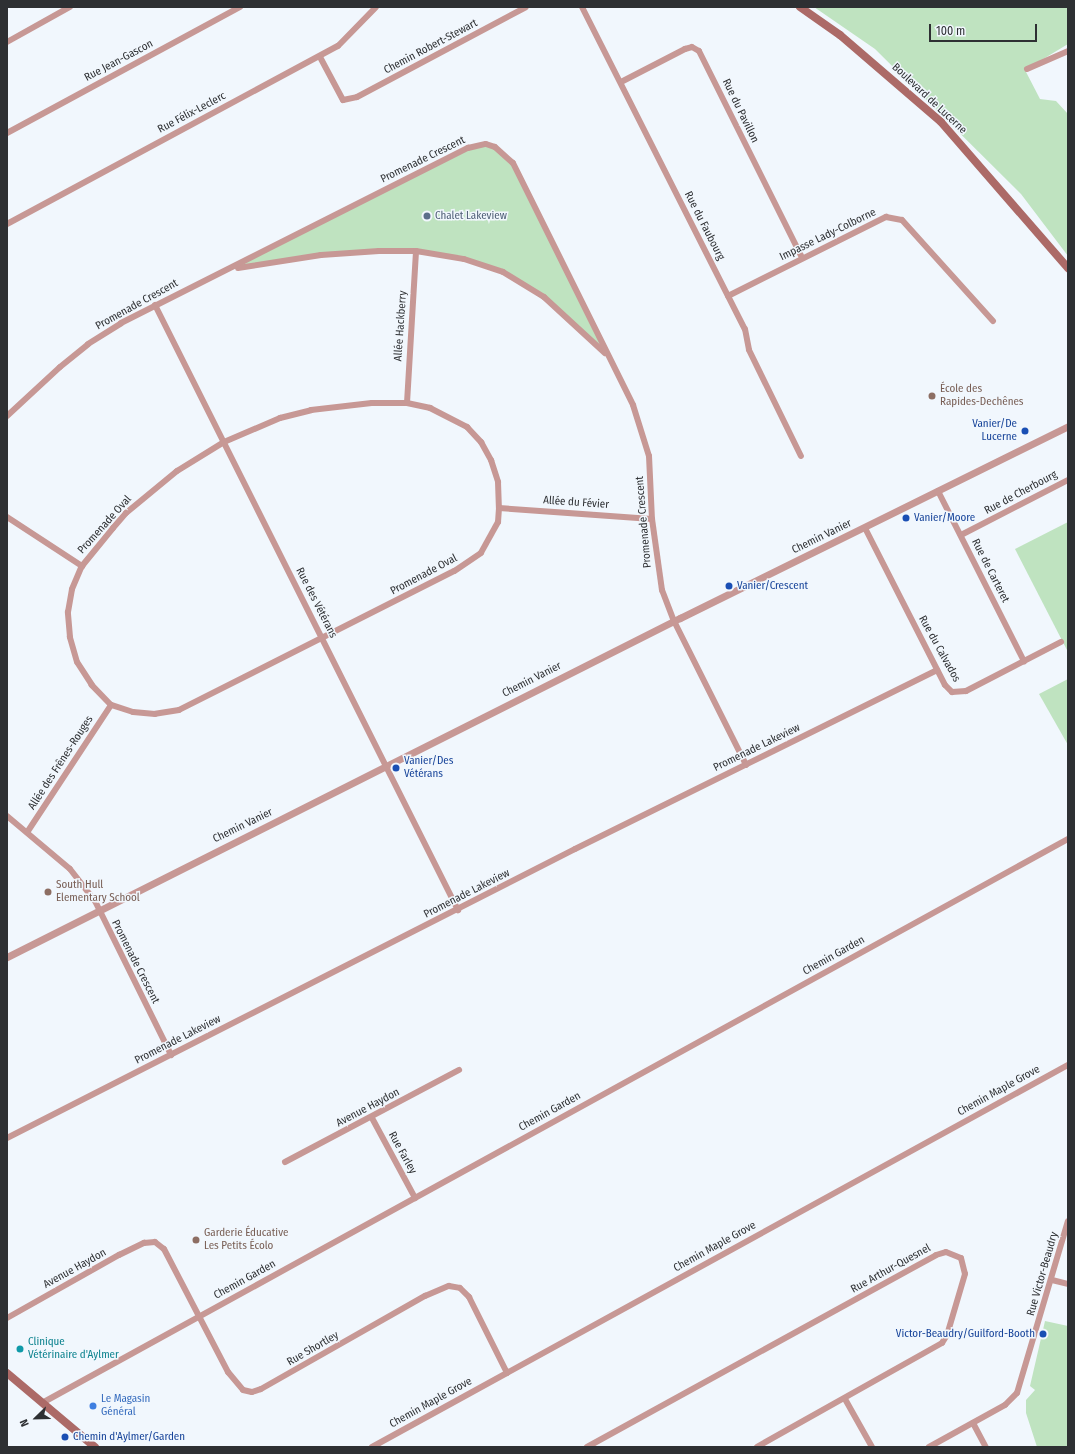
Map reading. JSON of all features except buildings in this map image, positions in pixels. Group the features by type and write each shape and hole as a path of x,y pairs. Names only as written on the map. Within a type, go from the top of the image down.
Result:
{"main road":[{"name":"Boulevard de Lucerne","path":"800,7 840,35 941,122 1068,268"},
{"path":"7,1373 95,1447"}],"street":[{"path":"7,42 70,7"},
{"name":"Rue Jean-Gascon","path":"7,133 240,7"},
{"name":"Rue Félix-Leclerc","path":"7,224 320,57 345,41 376,7"},
{"name":"Chemin Robert-Stewart","path":"320,57 343,100 357,97 526,7"},
{"name":"Rue du Faubourg","path":"582,7 748,335 749,350 801,456"},
{"name":"Rue du Pavillon","path":"621,82 685,49 692,47 699,51 802,258"},
{"path":"1027,69 1068,51"},
{"name":"Promenade Crescent","path":"7,416 35,388 88,344 155,305 230,270 468,148 486,144 495,147 513,163 633,405 649,456 652,519 662,590 674,621 746,765"},
{"name":"Impasse Lady-Colborne","path":"728,296 886,217 902,220 993,321"},
{"name":"Promenade Crescent","path":"230,270 261,263 348,252 416,251 470,261 498,270 517,279 544,296 571,319 612,360"},
{"name":"Allée Hackberry","path":"407,402 416,251"},
{"name":"Rue des Vétérans","path":"155,305 458,910"},
{"name":"Promenade Oval","path":"407,402 448,415 467,427 481,442 491,460 498,482 498,522 490,540 481,552 470,561 179,710 155,714 133,712 111,705 92,685 77,662 70,637 68,612 72,589 82,566 132,508 177,471 224,442 280,418 341,404 407,402"},
{"name":"Chemin Vanier","path":"7,957 674,621 1068,426"},
{"name":"Rue de Cherbourg","path":"961,535 1068,480"},
{"name":"Rue de Carteret","path":"938,491 1024,661"},
{"name":"Allée du Févier","path":"499,508 652,519"},
{"path":"7,517 82,566"},
{"name":"Rue du Calvados","path":"864,528 948,689 961,693 1061,642"},
{"name":"Promenade Lakeview","path":"7,1138 937,670"},
{"name":"Allée des Frênes-Rouges","path":"28,832 111,705"},
{"name":"Promenade Crescent","path":"7,816 28,832 70,869 100,909 171,1055"},
{"name":"Chemin Garden","path":"42,1403 1068,839"},
{"name":"Chemin Maple Grove","path":"372,1447 1068,1065"},
{"name":"Avenue Haydon","path":"285,1162 372,1118 459,1070"},
{"name":"Rue Farley","path":"372,1118 415,1198"},
{"name":"Rue Victor-Beaudry","path":"929,1447 1005,1405 1017,1393 1052,1280 1068,1221"},
{"name":"Rue Shortley","path":"155,1242 164,1249 198,1317 233,1380 243,1390 252,1392 316,1359 425,1296 442,1288 455,1286 465,1291 469,1297 507,1373"},
{"name":"Avenue Haydon","path":"7,1318 119,1255 144,1243 155,1242"},
{"name":"Rue Arthur-Quesnel","path":"587,1447 936,1255 946,1252 957,1254 964,1263 965,1274 945,1340 845,1399 757,1447"},
{"path":"1052,1280 1068,1284"},
{"path":"845,1399 872,1447"},
{"path":"973,1423 986,1447"}],"green space":[{"path":"814,7 1068,7 1068,44 1025,70 1040,99 1056,101 1068,114 1068,256 1021,194 875,49"},
{"path":"486,144 506,154 612,360 571,319 503,272 441,254 379,251 261,263 230,270 468,148"},
{"path":"1068,522 1068,652 1015,549"},
{"path":"1068,679 1068,745 1039,694"},
{"path":"1045,1321 1068,1326 1068,1447 1037,1447 1026,1413 1026,1400 1035,1390 1030,1386"}],"place":[{"name":"Chalet Lakeview","path":"427,216"},
{"name":"École des Rapides-Dechênes","path":"932,396"},
{"name":"Vanier/De Lucerne","path":"1025,431"},
{"name":"Vanier/Moore","path":"906,518"},
{"name":"Vanier/Crescent","path":"729,586"},
{"name":"Vanier/Des Vétérans","path":"396,768"},
{"name":"South Hull Elementary School","path":"48,892"},
{"name":"Garderie Éducative Les Petits Écolo","path":"196,1240"},
{"name":"Victor-Beaudry/Guilford-Booth","path":"1043,1334"},
{"name":"Clinique Vétérinaire d'Aylmer","path":"20,1349"},
{"name":"Le Magasin Général","path":"93,1406"},
{"name":"Chemin d'Aylmer/Garden","path":"65,1437"}]}
